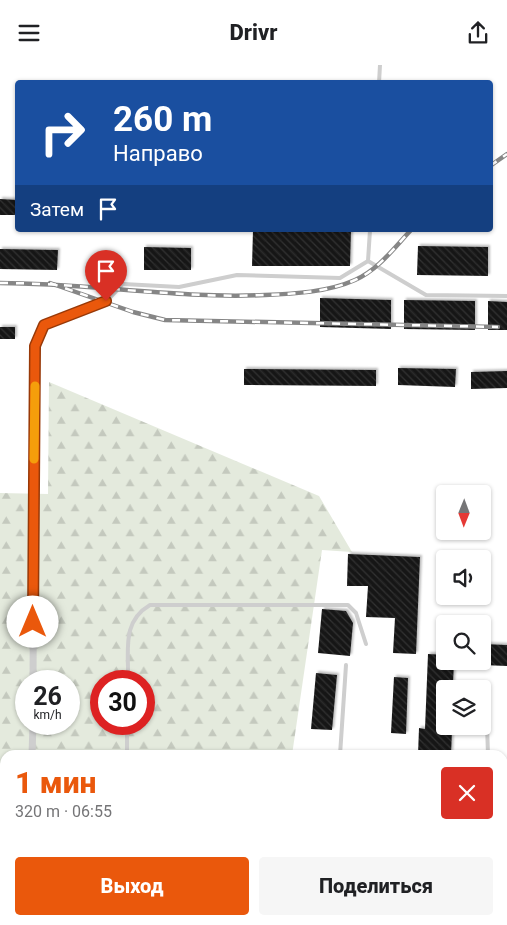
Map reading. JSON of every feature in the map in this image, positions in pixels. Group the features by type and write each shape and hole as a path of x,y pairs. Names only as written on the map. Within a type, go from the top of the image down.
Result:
{"street":[{"path":"33,670 35,346 44,325"},
{"path":"32,750 33,735"}],"lane":[{"path":"379,80 380,65"},
{"path":"368,261 370,232"},
{"path":"368,261 426,295 507,297"},
{"path":"44,325 106,301 123,284 179,287 237,275 340,278 368,261"},
{"path":"129,670 131,623 138,612 150,605 348,605 356,613 366,644"},
{"path":"340,750 346,665"},
{"path":"126,750 127,735"},
{"path":"487,735 488,750"}],"green space":[{"path":"49,382 319,496 352,552 322,550 293,750 0,750 0,493 48,494"}],"building":[{"path":"0,199 15,200 15,215 0,215"},
{"path":"253,232 351,232 350,266 252,266"},
{"path":"418,246 488,247 488,276 417,275"},
{"path":"144,247 191,248 191,270 144,270"},
{"path":"0,249 58,250 57,270 0,269"},
{"path":"320,298 391,300 391,329 320,327"},
{"path":"404,300 475,301 475,330 404,329"},
{"path":"488,301 507,302 507,330 488,330"},
{"path":"0,327 15,327 15,339 0,339"},
{"path":"398,368 456,369 455,387 398,385"},
{"path":"244,369 376,370 376,386 244,385"},
{"path":"507,371 507,388 471,389 471,372"},
{"path":"348,554 420,557 416,654 393,653 395,618 366,617 368,586 347,586"},
{"path":"322,609 346,611 353,623 350,656 318,653"},
{"path":"491,644 507,645 507,666 491,665"},
{"path":"428,654 436,654 436,670 454,670 453,680 436,680 436,735 452,735 451,750 418,750 419,728 425,729"},
{"path":"316,673 337,675 332,730 311,729"},
{"path":"394,677 408,678 406,734 391,733"}],"railway":[{"path":"493,164 507,154"},
{"path":"0,283 66,285 232,296 311,292 345,284 363,276 385,258 409,232"},
{"path":"50,283 133,312 165,320 498,327"}],"slow traffic":[{"path":"34,459 35,386"}],"route":[{"path":"33,622 35,346 44,325 75,315 106,301"}]}
